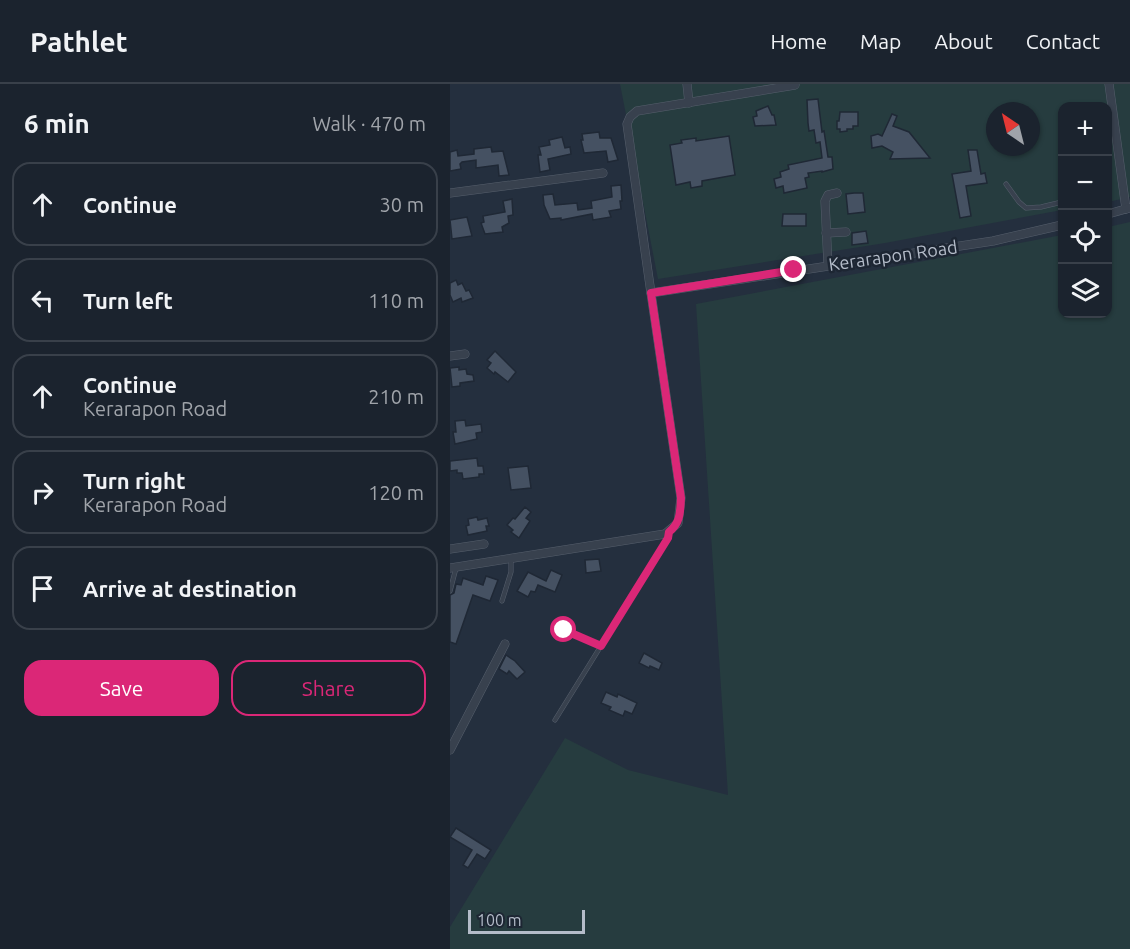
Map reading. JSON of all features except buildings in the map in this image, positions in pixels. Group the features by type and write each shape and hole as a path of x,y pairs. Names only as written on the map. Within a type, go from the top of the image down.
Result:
{"street":[{"path":"687,84 690,103"},
{"path":"1109,84 1114,139 1128,208 1112,213"},
{"path":"453,567 669,532 678,523 681,498 628,122 632,114 637,111 795,85"},
{"path":"450,193 603,173"},
{"path":"828,265 825,197 837,193"},
{"name":"Kerarapon Road","path":"651,293 993,241 1058,226"},
{"path":"826,233 846,232"},
{"path":"450,356 465,354"},
{"path":"450,549 484,544"},
{"path":"450,750 505,644"}],"lane":[{"path":"1006,184 1018,202 1026,208 1058,203"},
{"path":"555,720 668,538 669,532"},
{"path":"502,601 511,572 511,558"},
{"path":"450,591 453,567"},
{"path":"564,630 601,646"}],"green space":[{"path":"620,84 1130,84 1130,197 1112,201 1112,102 1058,102 1058,211 885,243 658,279"},
{"path":"1130,222 1130,949 450,949 450,927 565,738 628,770 728,795 696,304 1058,236 1058,318 1112,318 1112,226"}],"route":[{"path":"564,630 601,646 680,517 681,498 651,293 794,270"}]}
